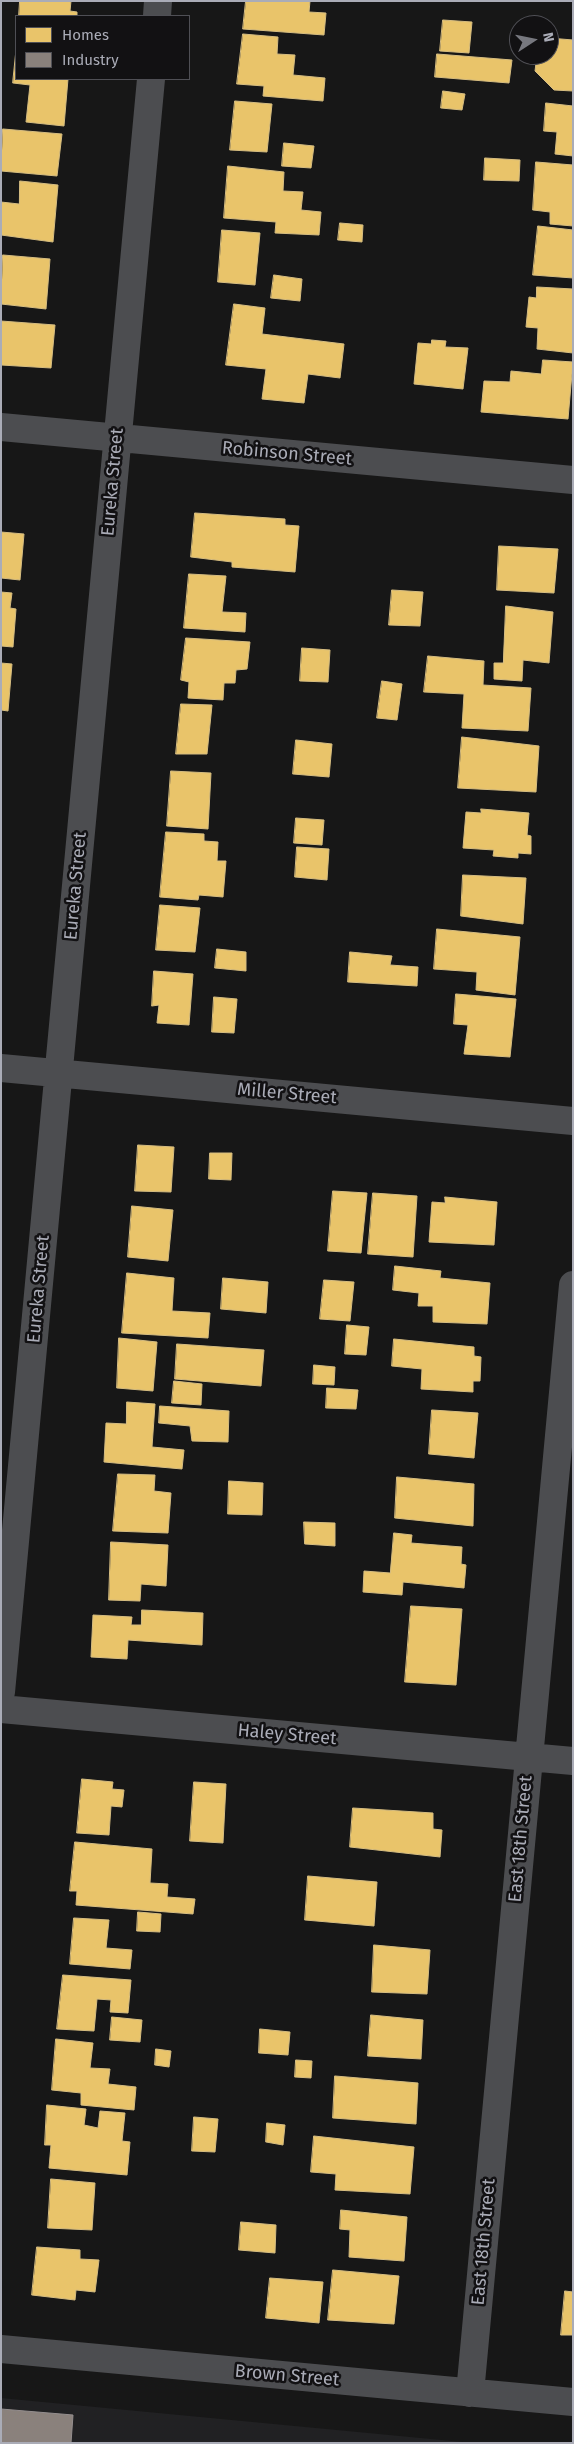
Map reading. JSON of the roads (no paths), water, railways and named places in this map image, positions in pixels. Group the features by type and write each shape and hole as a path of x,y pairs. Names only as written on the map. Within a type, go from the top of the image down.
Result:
{"street":[{"path":"157,15 158,1"},
{"name":"Eureka Street","path":"1,1692 151,80"},
{"name":"Robinson Street","path":"1,427 573,480"},
{"name":"Miller Street","path":"1,1068 573,1121"},
{"name":"East 18th Street","path":"470,2393 573,1285"},
{"name":"Haley Street","path":"1,1708 573,1761"},
{"name":"Brown Street","path":"1,2349 573,2402"}]}
